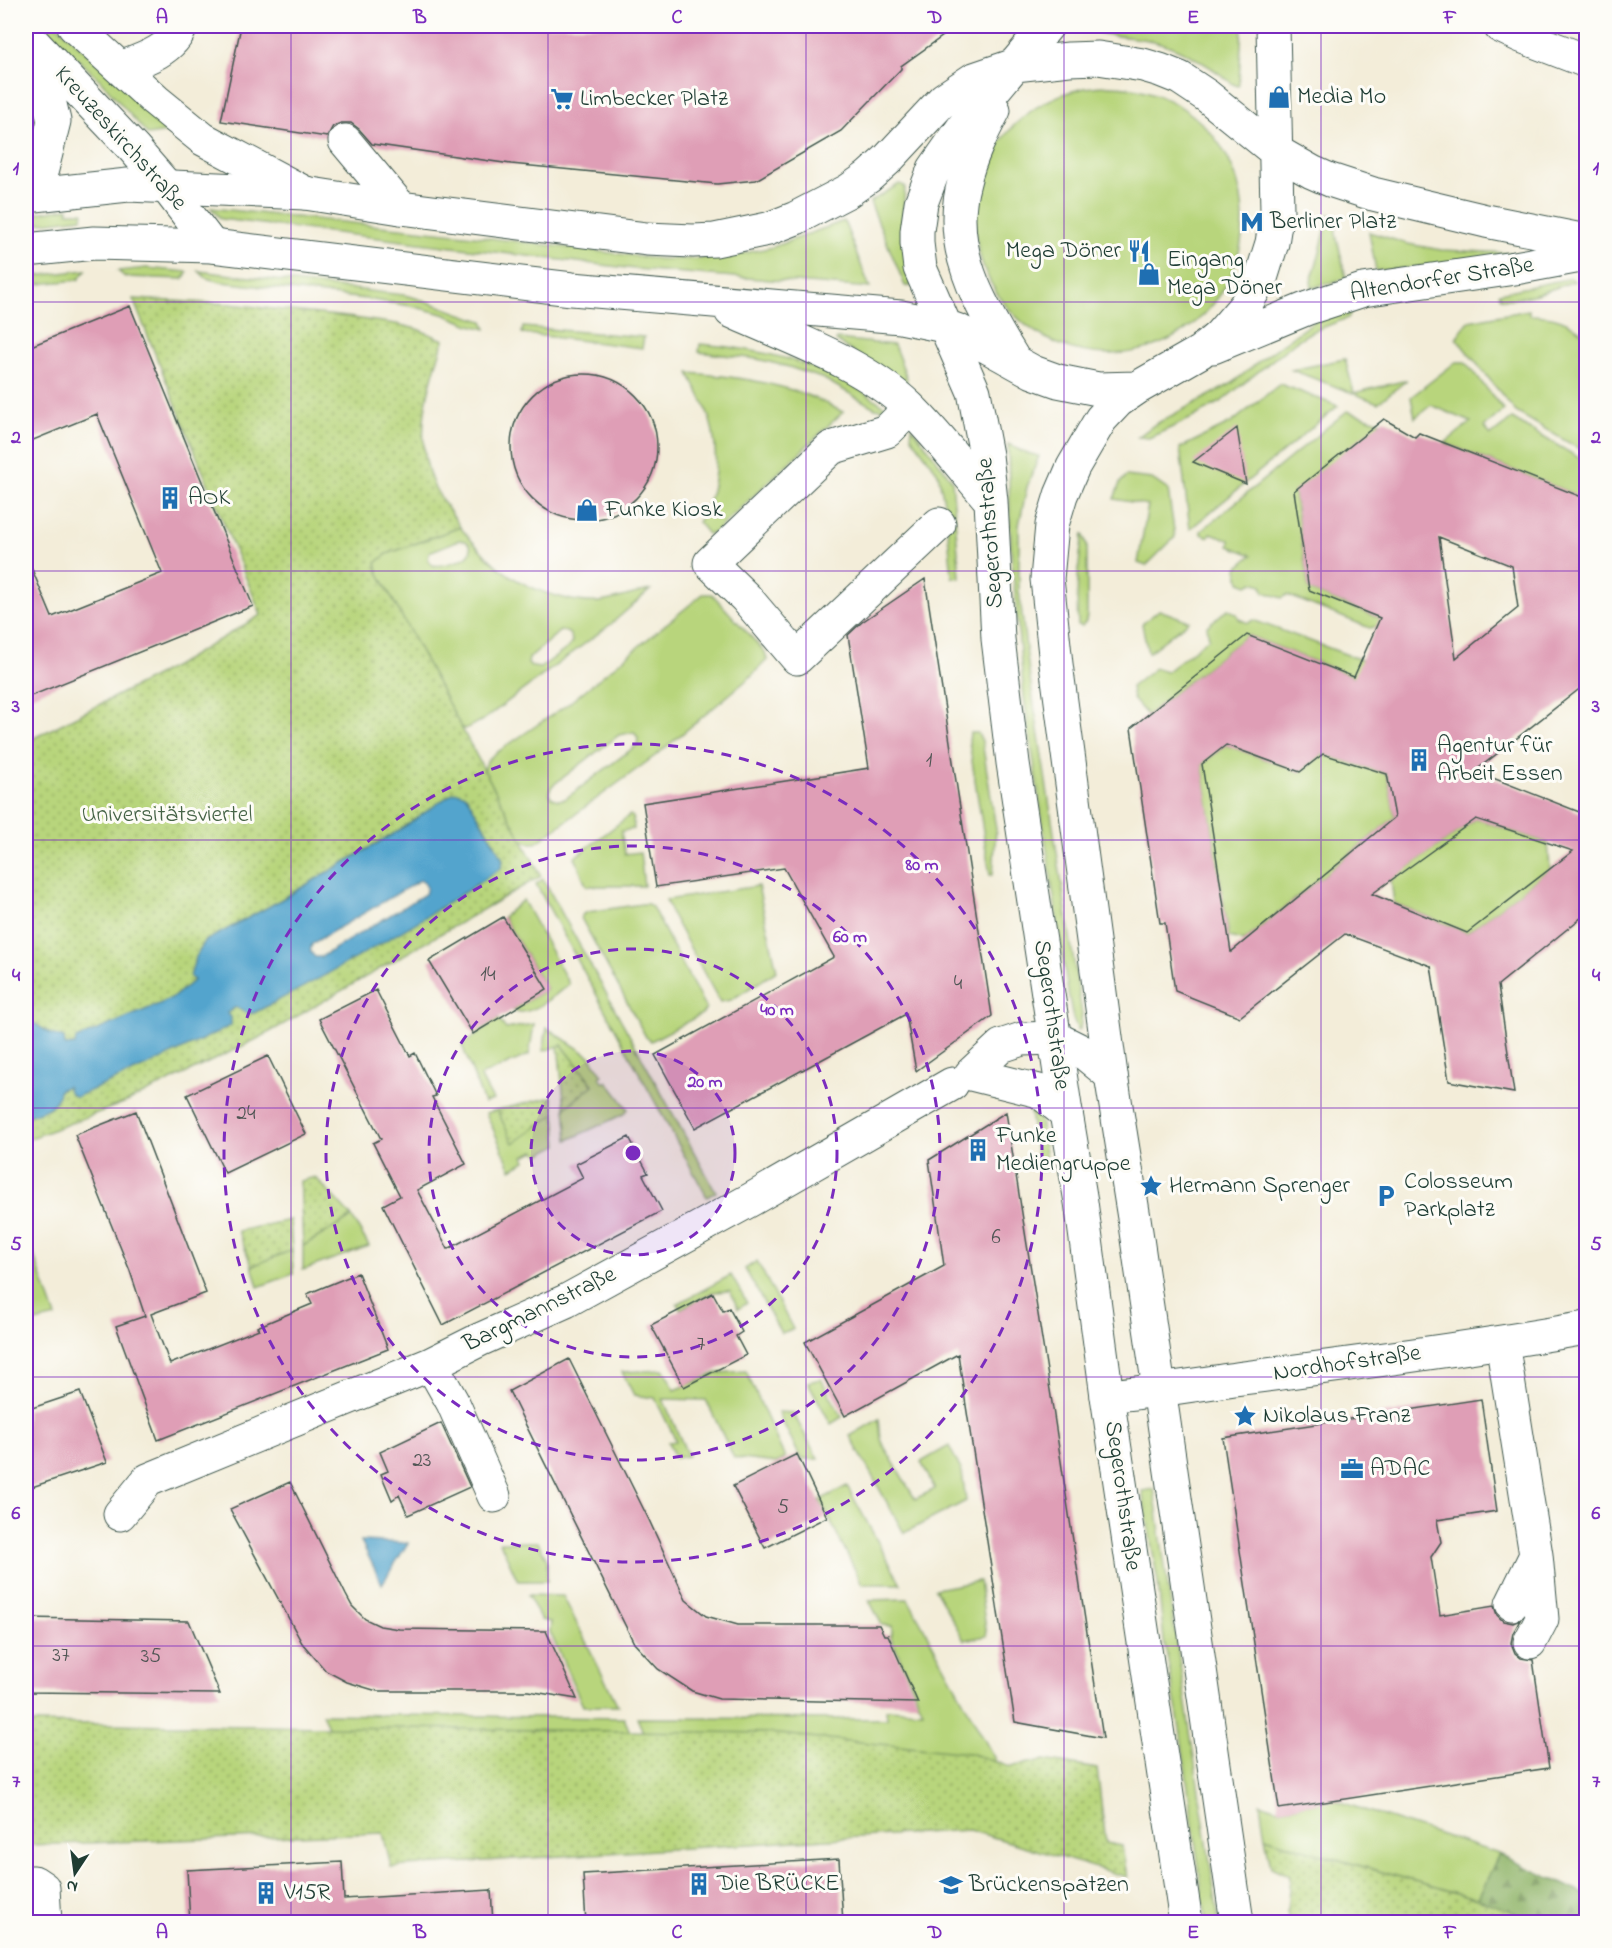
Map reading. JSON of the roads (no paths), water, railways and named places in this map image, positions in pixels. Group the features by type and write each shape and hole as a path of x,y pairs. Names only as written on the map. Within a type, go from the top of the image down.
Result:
{"main road":[{"name":"Kreuzeskirchstraße","path":"74,26 203,139 305,193"},
{"path":"120,68 150,57 178,36 182,26"},
{"path":"1014,362 989,320 973,286 962,250 958,222 959,204 969,163 1015,65 1047,26"},
{"path":"1237,1923 1111,1075 1057,675 1047,579 1052,525 1061,495 1073,467 1101,419 1118,401 1137,387 1200,352 1219,336 1245,306 1267,261 1277,210 1273,26"},
{"path":"1500,26 1587,61"},
{"name":"Kreuzeskirchstraße","path":"26,35 166,186 212,246"},
{"name":"Altendorfer Straße","path":"305,193 400,208 647,239 693,241 738,236 768,229 796,218 848,191 887,160 934,109 959,88 992,72 1015,65 1069,58 1098,58 1130,62 1160,70 1194,86 1275,150 1312,172 1352,188 1486,221 1587,241"},
{"name":"Kreuzeskirchstraße","path":"26,62 49,100 54,121 42,169 27,196"},
{"name":"Segerothstraße","path":"1015,65 945,151 934,169 921,203 917,231 920,268 974,392 979,411 991,501 998,639 1013,763 1081,1202 1107,1396 1186,1923"},
{"path":"345,141 400,208"},
{"path":"27,196 128,185 305,193"},
{"path":"26,250 94,243 212,246 572,289 916,319 945,326 971,336 1033,372 1058,381 1082,387 1118,390 1137,387"},
{"name":"Altendorfer Straße","path":"1200,352 1308,308 1363,290 1587,255"},
{"path":"711,302 853,367 890,391 909,407 991,501"},
{"path":"900,418 886,431 831,448 710,563 746,598 797,658 939,524"},
{"path":"1066,1113 1039,1091 971,1074 1001,1046 1022,1039 1055,1038 1083,1052 1111,1075"},
{"name":"Bargmannstraße","path":"120,1514 148,1480 431,1364 566,1301 952,1084"},
{"name":"Nordhofstraße","path":"1107,1396 1159,1391 1201,1383 1431,1353 1587,1328"},
{"path":"1502,1342 1536,1555 1542,1619 1530,1642"},
{"path":"431,1364 453,1403 494,1496"},
{"path":"1512,1604 1536,1555"},
{"path":"26,1882 34,1882 43,1888 45,1923"}],"water":[{"path":"453,793 466,795 501,855 503,861 501,868 411,926 254,1013 246,1013 236,1007 227,1013 231,1017 231,1025 228,1027 76,1097 70,1094 67,1086 59,1090 52,1105 26,1117 26,1018 51,1034 64,1038 65,1046 75,1045 76,1039 164,1002 194,980 190,977 195,959 205,941 398,831","holes":["420,880 427,888 425,894 321,957 315,957 312,954 313,943"]},
{"path":"361,1541 408,1543 382,1584"}],"place":[{"name":"Media Mo","path":"1279,97"},
{"name":"Limbecker Platz","path":"562,99"},
{"name":"Berliner Platz","path":"1252,222"},
{"name":"Mega Döner","path":"1139,251"},
{"name":"Eingang Mega Döner","path":"1149,274"},
{"name":"AOK","path":"170,498"},
{"name":"Funke Kiosk","path":"587,510"},
{"name":"Agentur für Arbeit Essen","path":"1419,760"},
{"name":"Funke Mediengruppe","path":"978,1150"},
{"name":"Hermann Sprenger","path":"1151,1186"},
{"name":"Colosseum Parkplatz","path":"1386,1196"},
{"name":"Nikolaus Franz","path":"1245,1416"},
{"name":"ADAC","path":"1352,1469"},
{"name":"Die BRÜCKE","path":"699,1884"},
{"name":"Brückenspatzen","path":"951,1885"},
{"name":"V15R","path":"266,1893"}],"park label":[{"name":"Universitätsviertel","path":"167,815"}]}
